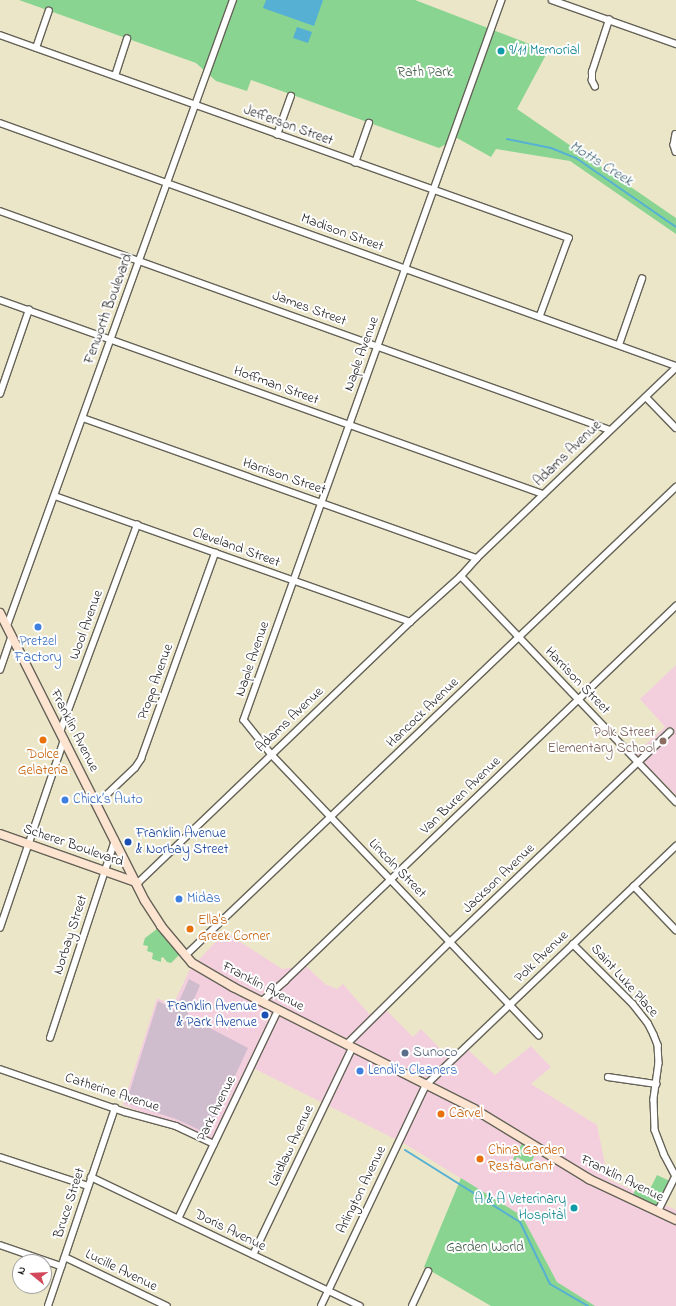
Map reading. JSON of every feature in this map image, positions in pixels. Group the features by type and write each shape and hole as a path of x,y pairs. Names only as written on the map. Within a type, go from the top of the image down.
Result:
{"main road":[{"name":"Franklin Avenue","path":"0,613 138,882 145,901 161,926 192,963 207,973 261,1002 495,1121 589,1179 676,1220"},
{"name":"Scherer Boulevard","path":"0,834 138,882"}],"street":[{"name":"Fenworth Boulevard","path":"7,626 233,0"},
{"name":"Naple Avenue","path":"245,716 502,0"},
{"path":"552,0 676,44"},
{"path":"36,48 50,11"},
{"path":"595,87 592,81 592,72 609,20"},
{"name":"Jefferson Street","path":"0,35 569,238 540,317"},
{"path":"115,76 127,39"},
{"path":"277,134 291,96"},
{"name":"Madison Street","path":"0,123 619,345 676,367"},
{"path":"355,162 368,124"},
{"path":"675,136 676,152"},
{"name":"James Street","path":"0,212 610,430"},
{"path":"619,345 642,278"},
{"name":"Hoffman Street","path":"0,300 543,494"},
{"path":"0,394 29,310"},
{"name":"Adams Avenue","path":"138,882 410,622 461,576 476,558 676,367"},
{"path":"646,397 676,428"},
{"name":"Harrison Street","path":"83,418 476,558"},
{"name":"Hancock Avenue","path":"185,956 676,487"},
{"name":"Cleveland Street","path":"55,496 410,622"},
{"name":"Wool Avenue","path":"0,928 62,736 137,525"},
{"name":"Propp Avenue","path":"97,804 135,768 141,759 215,554"},
{"name":"Harrison Street","path":"461,576 518,638 676,802"},
{"name":"Van Buren Avenue","path":"261,1002 391,880 676,606"},
{"path":"0,670 12,636"},
{"name":"Lincoln Street","path":"245,716 244,720 246,725 272,755 539,1035"},
{"name":"Jackson Avenue","path":"349,1047 450,942 670,732"},
{"name":"Norbay Street","path":"50,1038 115,839"},
{"name":"Polk Avenue","path":"426,1085 676,846"},
{"path":"634,886 676,930"},
{"name":"Saint Luke Place","path":"573,944 633,1004 648,1023 658,1045 659,1063 654,1116 655,1130 664,1154 676,1175"},
{"name":"Park Avenue","path":"178,1219 278,1010"},
{"name":"Laidlaw Avenue","path":"253,1255 349,1047"},
{"name":"Catherine Avenue","path":"0,1069 114,1108 176,1126 214,1144"},
{"path":"608,1077 656,1084"},
{"name":"Arlington Avenue","path":"321,1306 426,1085"},
{"name":"Bruce Street","path":"48,1306 114,1108"},
{"path":"0,1157 88,1186"},
{"path":"658,1211 676,1175"},
{"name":"Doris Avenue","path":"91,1177 360,1306"},
{"path":"0,1245 61,1266"},
{"name":"Lucille Avenue","path":"65,1257 167,1306"},
{"path":"412,1306 428,1272"}],"shaded area":[{"name":"Polk Street Elementary School","path":"676,665 676,795 635,754 665,727 640,699"},
{"path":"225,932 282,969 306,966 325,984 337,989 343,984 369,1014 386,1010 413,1037 421,1029 452,1061 466,1048 495,1075 531,1046 551,1067 531,1084 597,1125 608,1179 676,1210 676,1306 595,1306 557,1282 522,1216 405,1144 253,1068 213,1140 123,1105 157,998 173,1005 190,969"},
{"path":"189,979 200,985 187,1016 248,1048 208,1134 176,1119 126,1103 158,1001 175,1010"}],"green space":[{"name":"Rath Park","path":"19,0 415,0 548,51 517,109 676,218 676,234 570,161 496,149 491,157 457,138 439,148 251,80 247,91 216,81 196,63"},
{"path":"161,926 182,952 171,963 167,962 163,957 161,958 161,962 152,959 153,953 147,951 148,946 143,945 145,938"},
{"path":"524,1140 538,1148 528,1169 523,1166 525,1162 517,1157 515,1161 513,1159"},
{"path":"657,1175 672,1182 658,1211 631,1199 638,1184 650,1189"},
{"name":"Garden World","path":"461,1178 522,1216 557,1282 595,1306 491,1306 424,1267"}],"water":[{"path":"266,0 323,0 314,26 263,8"},
{"path":"297,27 312,32 308,43 293,38"}],"waterway":[{"name":"Motts Creek","path":"507,139 551,148 576,158 676,227"},
{"path":"405,1150 520,1222 550,1284 588,1306"}],"place":[{"name":"9/11 Memorial","path":"501,51"},
{"name":"Pretzel Factory","path":"38,627"},
{"name":"Dolce Gelateria","path":"43,740"},
{"name":"Polk Street Elementary School","path":"663,741"},
{"name":"Chick’s Auto","path":"65,800"},
{"name":"Franklin Avenue & Norbay Street","path":"128,842"},
{"name":"Midas","path":"179,899"},
{"name":"Ella's Greek Corner","path":"190,929"},
{"name":"Franklin Avenue & Park Avenue","path":"265,1015"},
{"name":"Sunoco","path":"405,1053"},
{"name":"Lendi's Cleaners","path":"360,1071"},
{"name":"Carvel","path":"441,1114"},
{"name":"China Garden Restaurant","path":"480,1159"},
{"name":"A & A Veterinary Hospital","path":"574,1208"}]}
